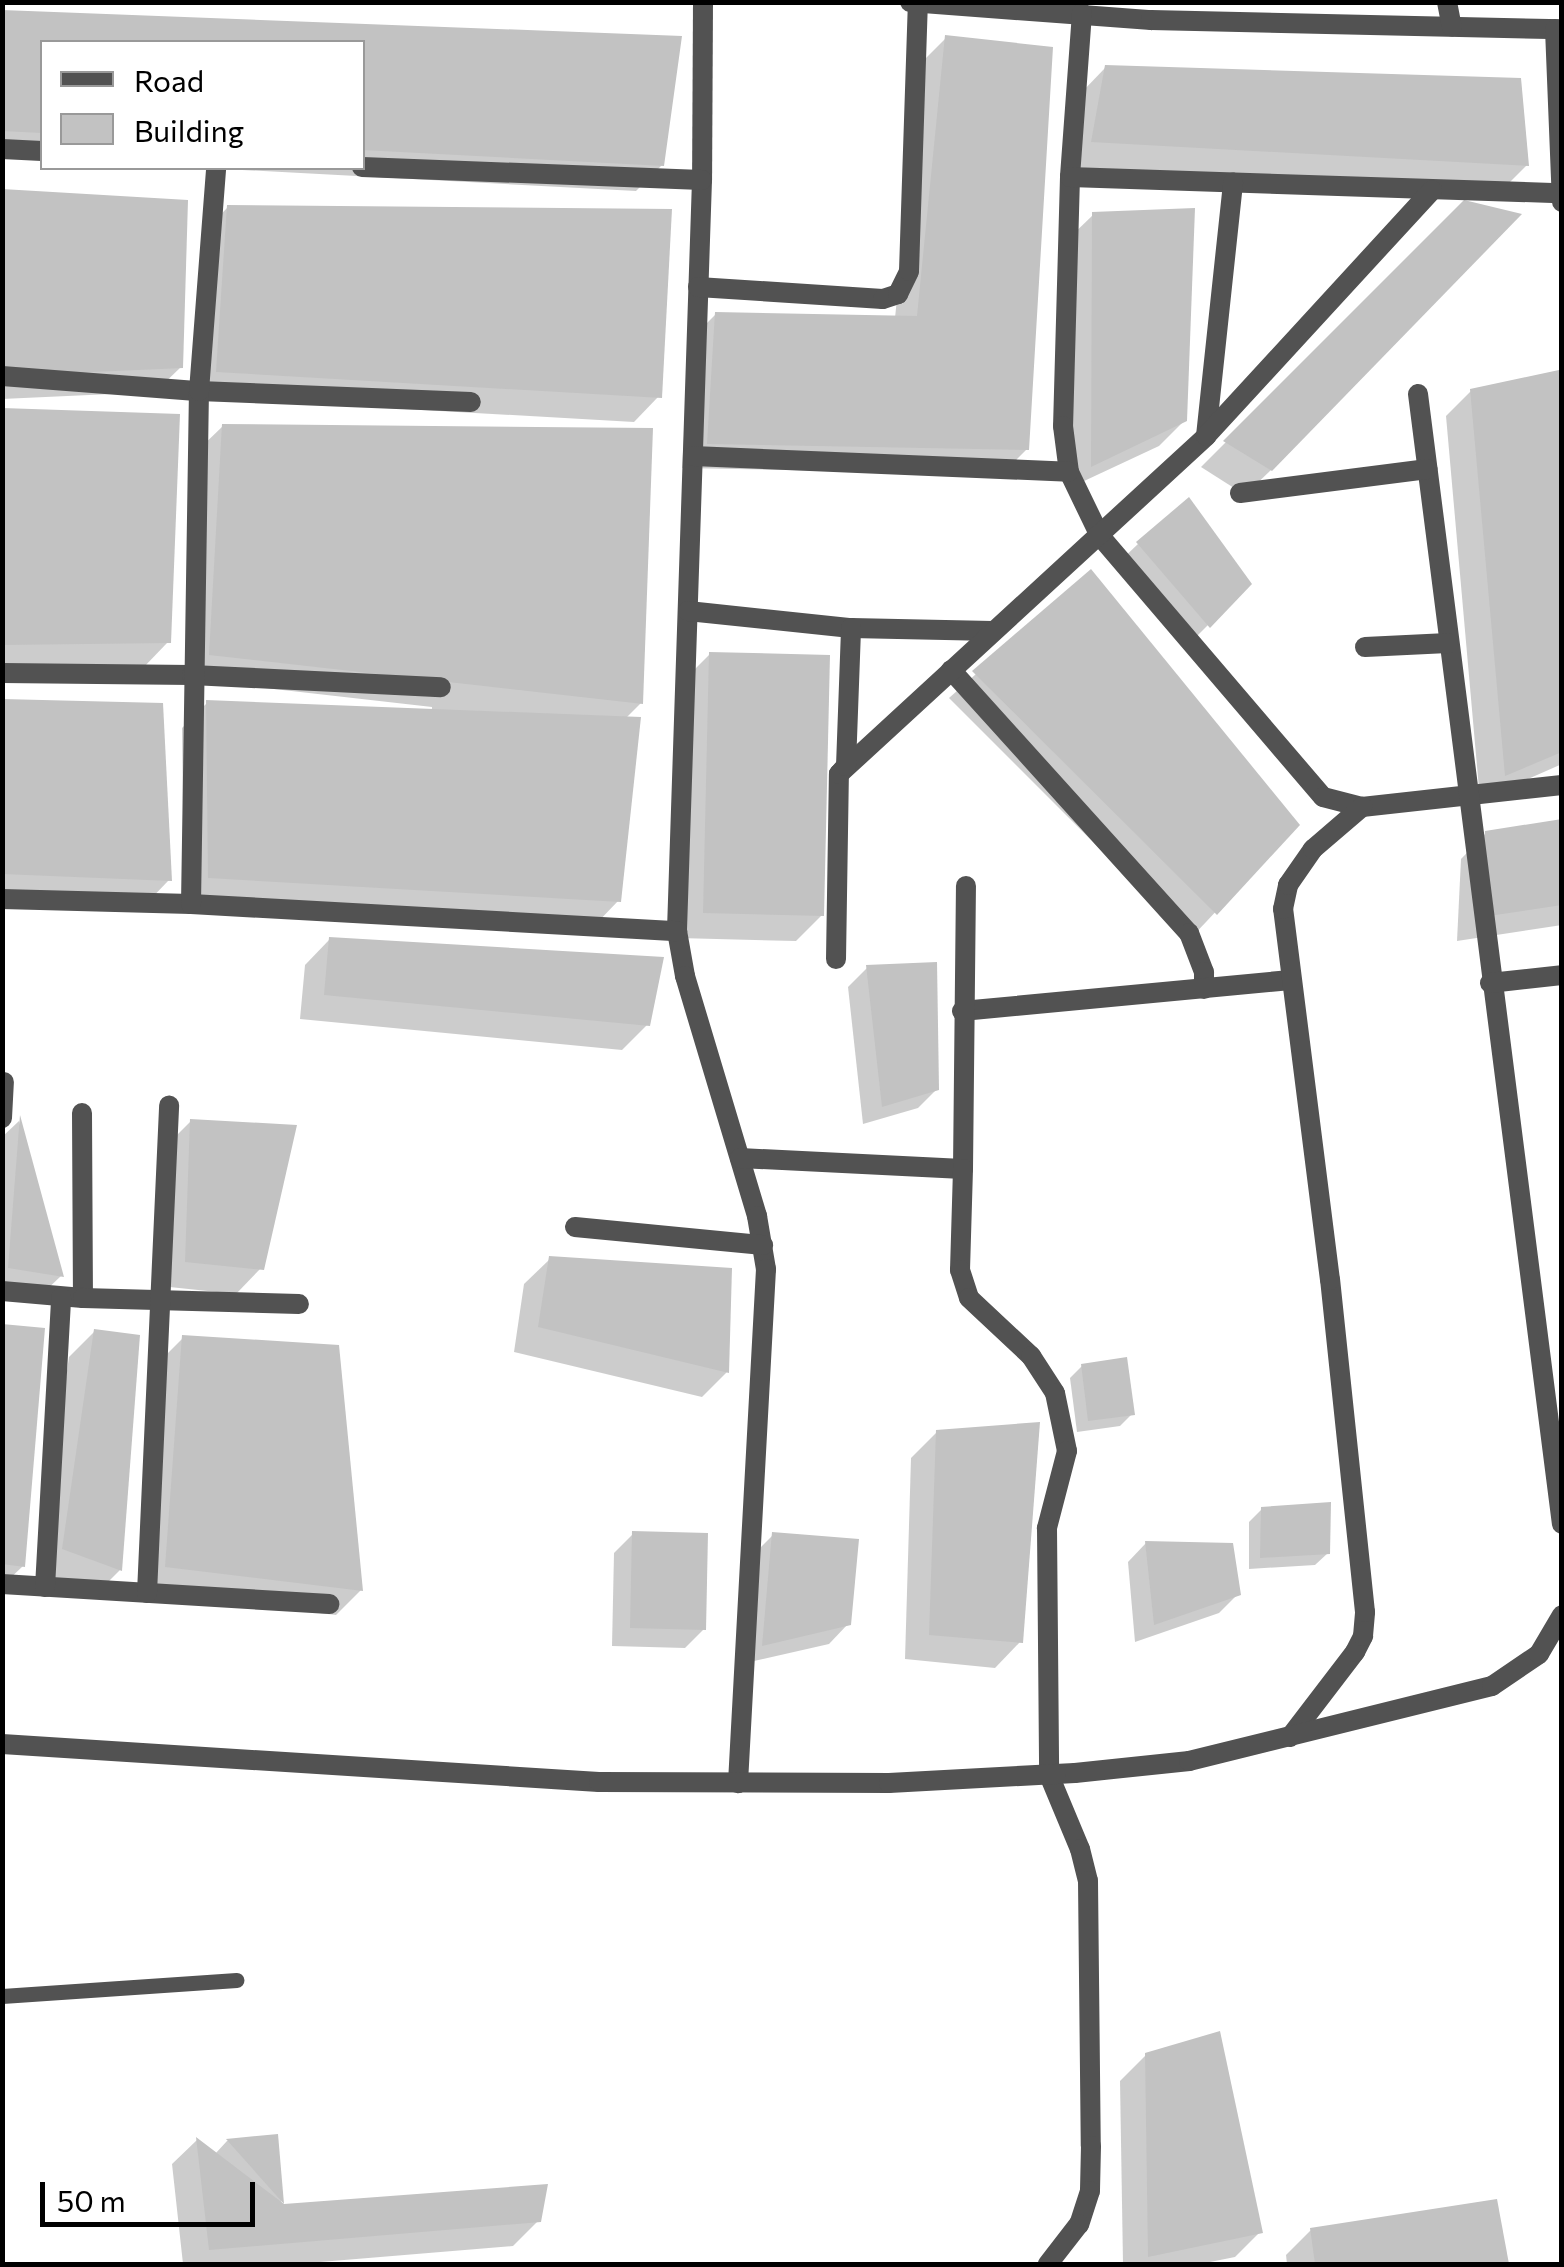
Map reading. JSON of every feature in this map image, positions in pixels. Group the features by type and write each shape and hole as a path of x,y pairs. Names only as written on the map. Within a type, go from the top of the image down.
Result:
{"street":[{"path":"703,2 702,180 677,931 685,976 763,1244 766,1287 738,1782"},
{"path":"910,2 1016,5 1082,13 1152,11 1558,29 1562,202"},
{"path":"1447,2 1452,27"},
{"path":"698,287 882,299 898,294 909,271 918,3"},
{"path":"1082,13 1070,178 1063,426 1068,472 1100,536 1323,797 1362,807 1562,785"},
{"path":"2,148 40,151"},
{"path":"365,167 702,180"},
{"path":"191,904 192,675 200,391 216,170"},
{"path":"1070,178 1560,194"},
{"path":"1206,436 1233,182"},
{"path":"838,774 1206,436 1432,190"},
{"path":"2,376 200,391 471,402"},
{"path":"1418,394 1466,796 1562,1524"},
{"path":"693,456 1068,472"},
{"path":"1240,493 1427,469"},
{"path":"688,612 851,628 992,631"},
{"path":"836,959 838,774 846,766 851,628"},
{"path":"1365,647 1448,643"},
{"path":"951,670 1189,933 1204,972 1204,989"},
{"path":"2,673 192,675 441,687"},
{"path":"1290,1736 1355,1652 1363,1636 1365,1612 1330,1280 1283,909 1288,885 1313,849 1362,807"},
{"path":"966,886 960,1270 970,1298 995,1327 1030,1356 1054,1393 1067,1451 1047,1528 1049,1774 1080,1848 1088,1882 1090,2191 1079,2224 1048,2264"},
{"path":"2,899 191,904 677,931"},
{"path":"1490,983 1562,975"},
{"path":"962,1011 1291,980"},
{"path":"2,1118 4,1082"},
{"path":"147,1593 168,1105"},
{"path":"82,1113 83,1298"},
{"path":"740,1158 962,1169"},
{"path":"574,1228 763,1244"},
{"path":"2,1290 61,1297 299,1304"},
{"path":"45,1586 61,1297"},
{"path":"2,1584 329,1604"},
{"path":"2,1744 468,1776 890,1783 1049,1774 1189,1761 1492,1686 1539,1654 1562,1615"}],"lane":[{"path":"2,1996 236,1980"}],"building":[{"path":"2,10 682,36 664,166 365,150 365,40 40,40 40,133 2,131"},
{"path":"945,35 1053,47 1029,450 707,444 715,312 917,316"},
{"path":"1105,65 1521,78 1529,166 1091,142"},
{"path":"2,189 188,200 183,368 2,376"},
{"path":"1464,200 1522,214 1272,471 1223,441"},
{"path":"227,205 672,209 662,398 216,372"},
{"path":"1195,208 1187,421 1091,467 1092,212"},
{"path":"1559,370 1562,752 1505,776 1470,389"},
{"path":"2,408 180,414 171,643 2,645"},
{"path":"222,424 653,428 643,704 209,655"},
{"path":"1189,497 1252,584 1210,628 1136,542"},
{"path":"1091,569 1300,825 1217,915 972,671"},
{"path":"709,652 830,655 824,916 703,913"},
{"path":"2,699 163,703 172,881 2,874"},
{"path":"206,700 641,717 621,902 208,878"},
{"path":"1562,819 1562,905 1482,917 1485,831"},
{"path":"329,937 664,957 650,1026 324,995"},
{"path":"937,962 939,1090 882,1107 866,965"},
{"path":"20,1115 64,1277 8,1268"},
{"path":"190,1119 297,1125 264,1270 185,1262"},
{"path":"549,1256 732,1268 729,1373 538,1327"},
{"path":"2,1324 45,1328 25,1567 2,1564"},
{"path":"94,1329 140,1335 122,1571 62,1549"},
{"path":"182,1335 339,1345 363,1591 165,1567"},
{"path":"1127,1357 1135,1415 1088,1421 1081,1364"},
{"path":"1040,1422 1023,1643 929,1635 936,1430"},
{"path":"1331,1502 1330,1554 1260,1558 1261,1507"},
{"path":"632,1531 708,1533 706,1630 630,1628"},
{"path":"772,1532 859,1539 851,1625 762,1646"},
{"path":"1145,1541 1233,1543 1241,1595 1154,1625"},
{"path":"1220,2031 1263,2233 1148,2257 1145,2053"},
{"path":"278,2134 284,2204 226,2139"},
{"path":"196,2137 284,2204 548,2184 541,2222 209,2250"},
{"path":"1497,2199 1509,2264 1315,2264 1310,2228"}]}
